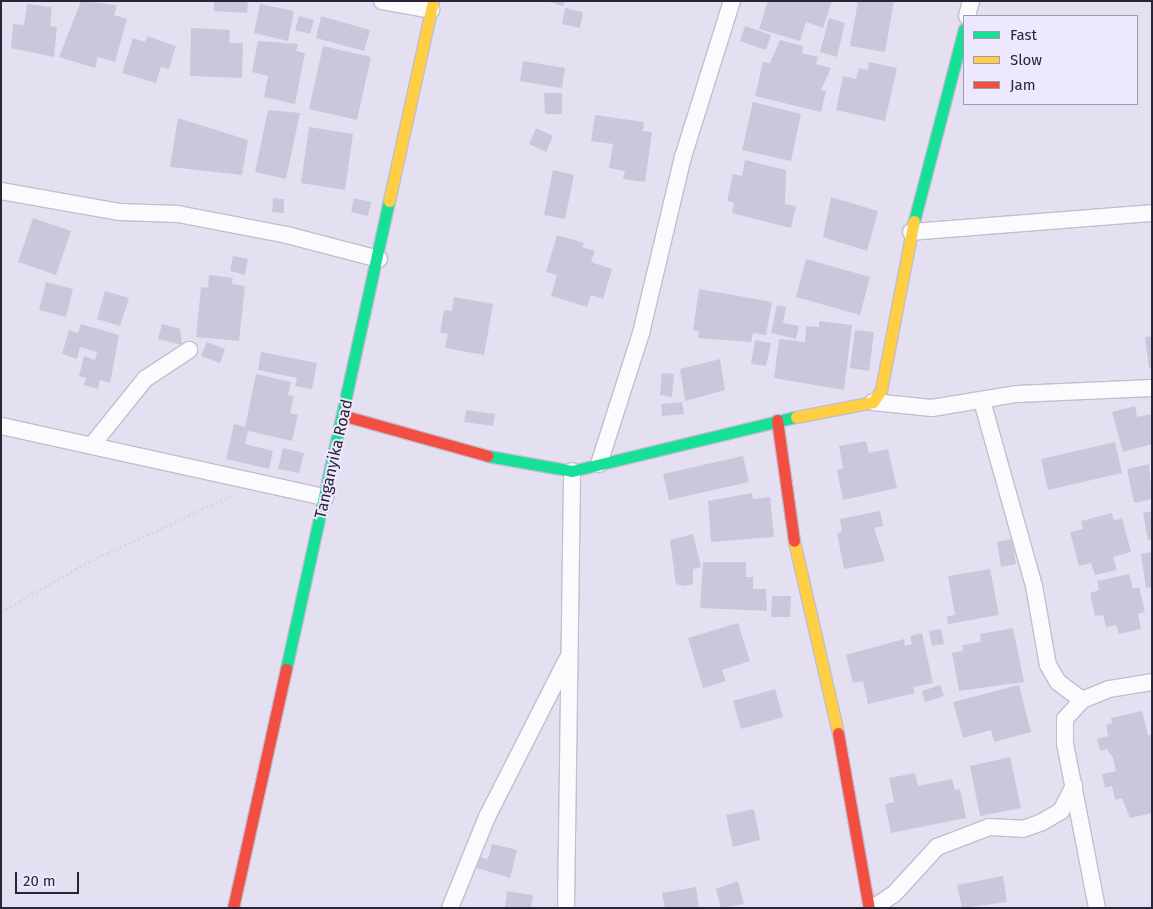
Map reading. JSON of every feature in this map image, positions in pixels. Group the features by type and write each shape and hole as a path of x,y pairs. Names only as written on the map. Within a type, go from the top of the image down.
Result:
{"street":[{"path":"382,1 432,6"},
{"path":"599,464 641,333 683,157 732,1"},
{"path":"967,15 971,1"},
{"name":"Tanganyika Road","path":"233,908 325,497 345,416 432,6"},
{"path":"873,402 884,376 911,232 963,33"},
{"path":"1,191 120,212 178,214 287,235 379,259"},
{"path":"911,232 1152,212"},
{"path":"92,445 145,379 189,350"},
{"path":"345,416 518,464 572,471 777,420 860,408 873,402 932,408 1017,394 1152,388"},
{"path":"982,401 1031,577 1048,665 1058,682 1082,700"},
{"path":"777,420 788,516 852,794 871,908 898,890 936,847 989,827 1023,829 1042,822 1061,811 1074,785"},
{"path":"1,426 325,497"},
{"path":"566,908 572,471"},
{"path":"450,908 487,817 569,654"},
{"path":"1097,908 1074,785 1065,720 1082,700 1109,689 1152,682"}],"path":[{"path":"1,612 88,562 255,482"}],"building":[{"path":"81,1 117,5 114,15 127,19 115,62 98,57 95,68 59,57"},
{"path":"214,1 248,1 247,13 214,11"},
{"path":"548,1 565,1 563,6"},
{"path":"768,1 832,1 823,28 806,22 800,41 759,29"},
{"path":"858,1 894,1 885,52 850,46"},
{"path":"27,4 52,7 50,26 57,27 54,57 11,48 13,24 24,25"},
{"path":"260,4 294,11 288,41 254,33"},
{"path":"565,8 583,12 580,28 562,24"},
{"path":"299,16 314,20 310,34 295,30"},
{"path":"321,16 370,30 364,51 316,38"},
{"path":"829,18 845,23 837,57 820,52"},
{"path":"745,26 771,35 766,50 740,41"},
{"path":"191,28 230,30 229,43 243,43 242,78 190,76"},
{"path":"147,36 176,46 169,69 161,67 156,83 122,73 133,38 145,42"},
{"path":"780,40 803,46 802,53 818,57 816,64 831,68 821,90 826,91 821,112 755,96 763,62 770,63"},
{"path":"258,41 298,44 296,51 305,53 295,104 264,97 268,76 252,72"},
{"path":"323,46 371,57 357,120 309,109"},
{"path":"523,61 565,68 562,88 520,81"},
{"path":"869,62 897,68 885,121 836,110 843,76 856,79 859,68 868,70"},
{"path":"544,93 562,93 562,114 545,114"},
{"path":"753,102 801,114 791,161 742,150"},
{"path":"268,110 300,113 286,179 255,172"},
{"path":"595,115 644,122 643,131 652,132 645,182 623,179 625,171 609,168 613,144 591,141"},
{"path":"178,118 248,140 242,175 170,167"},
{"path":"309,127 353,134 345,190 301,183"},
{"path":"536,128 553,136 546,152 529,144"},
{"path":"745,160 786,170 785,204 796,206 791,228 732,213 734,203 727,201 733,174 742,176"},
{"path":"553,170 574,175 565,219 544,215"},
{"path":"831,197 878,211 867,251 823,237"},
{"path":"273,198 284,199 284,213 272,212"},
{"path":"354,198 371,202 368,216 351,212"},
{"path":"33,218 71,231 56,275 18,262"},
{"path":"557,235 584,243 582,247 595,251 591,262 612,269 603,299 591,295 587,307 551,296 557,275 546,272"},
{"path":"233,256 248,259 245,275 230,271"},
{"path":"806,259 870,277 860,315 796,297"},
{"path":"209,275 233,278 232,284 245,286 239,341 196,337 201,287 208,288"},
{"path":"46,282 73,289 66,317 39,310"},
{"path":"699,289 772,302 766,335 753,333 751,342 698,338 699,331 693,330"},
{"path":"105,291 129,298 120,326 97,319"},
{"path":"454,297 493,304 484,355 445,348 448,334 440,333 444,310 452,311"},
{"path":"777,305 786,307 783,323 799,326 796,339 771,333"},
{"path":"819,321 852,325 844,390 774,378 779,339 805,342 806,326 819,327"},
{"path":"81,324 119,335 110,383 100,380 98,389 84,385 86,378 79,376 84,356 95,360 97,352 80,347 77,359 62,354 69,330 78,333"},
{"path":"162,324 180,329 182,345 158,339"},
{"path":"855,330 874,332 869,371 850,368"},
{"path":"1152,336 1152,367 1149,368 1145,337"},
{"path":"755,340 771,343 766,366 751,364"},
{"path":"207,342 225,349 220,363 201,356"},
{"path":"261,352 317,363 312,389 295,386 297,378 258,370"},
{"path":"720,359 725,390 685,401 680,369"},
{"path":"662,373 674,374 672,397 660,395"},
{"path":"256,374 291,382 288,395 294,396 290,413 298,415 292,441 248,431 245,444 273,451 269,469 226,459 234,424 245,427"},
{"path":"682,402 684,414 662,416 661,404"},
{"path":"1135,406 1137,417 1152,414 1152,444 1123,452 1112,412"},
{"path":"466,410 495,414 493,426 464,422"},
{"path":"866,441 869,453 888,449 897,488 843,500 837,470 843,468 839,446"},
{"path":"1115,442 1122,473 1048,490 1041,459"},
{"path":"283,448 304,453 299,473 278,469"},
{"path":"743,456 749,482 669,500 663,474"},
{"path":"1149,464 1152,499 1134,503 1127,469"},
{"path":"752,493 753,499 770,497 774,537 711,542 708,501"},
{"path":"880,511 883,526 874,528 885,561 844,569 837,533 842,532 840,519"},
{"path":"1152,511 1152,539 1148,540 1143,513"},
{"path":"1112,513 1114,521 1122,518 1131,552 1113,557 1117,570 1095,575 1091,563 1079,566 1070,532 1083,529 1081,521"},
{"path":"693,534 701,567 693,569 693,584 684,586 676,584 670,540"},
{"path":"1012,539 1016,564 1001,567 997,542"},
{"path":"1152,552 1152,587 1146,588 1141,554"},
{"path":"703,562 746,562 746,577 753,577 753,589 766,589 767,611 700,608"},
{"path":"990,569 999,615 948,624 947,616 955,615 948,576"},
{"path":"1129,574 1133,589 1139,587 1145,612 1138,614 1141,629 1119,634 1116,625 1106,627 1103,615 1095,616 1090,593 1099,590 1097,581"},
{"path":"772,596 791,596 790,617 771,617"},
{"path":"738,623 750,661 722,670 726,681 703,688 688,638"},
{"path":"1013,628 1024,682 959,691 952,653 963,651 962,645 981,642 980,634"},
{"path":"941,629 944,644 932,646 929,631"},
{"path":"922,633 933,683 913,687 915,693 868,704 863,681 853,683 846,655 904,639 905,646 912,644 910,636"},
{"path":"940,685 944,696 925,702 922,691"},
{"path":"1019,685 1031,732 994,742 991,730 963,738 953,702"},
{"path":"775,689 783,717 741,729 733,701"},
{"path":"1142,711 1148,735 1152,735 1152,813 1130,818 1122,798 1115,800 1112,786 1105,788 1102,774 1116,771 1113,758 1107,749 1100,751 1097,739 1108,736 1106,725 1112,723 1111,718"},
{"path":"1010,757 1021,808 980,816 970,766"},
{"path":"915,773 918,786 952,779 955,790 960,789 966,818 891,833 885,804 894,802 889,778"},
{"path":"754,809 760,840 733,847 726,815"},
{"path":"492,844 517,850 510,878 477,868 479,857 488,859"},
{"path":"1003,876 1007,902 962,908 957,885"},
{"path":"738,881 744,904 721,908 716,889"},
{"path":"696,887 699,908 665,908 662,893"},
{"path":"507,891 533,895 531,908 505,908"}],"traffic: fast":[{"path":"914,221 963,33"},
{"path":"286,669 389,201"},
{"path":"488,456 572,471 796,417"}],"traffic: slow":[{"path":"389,201 433,1"},
{"path":"796,417 873,402 881,390 914,221"},
{"path":"794,541 838,733"}],"traffic: jam":[{"path":"345,416 488,456"},
{"path":"777,420 794,541"},
{"path":"233,908 286,669"},
{"path":"838,733 869,908"}]}
